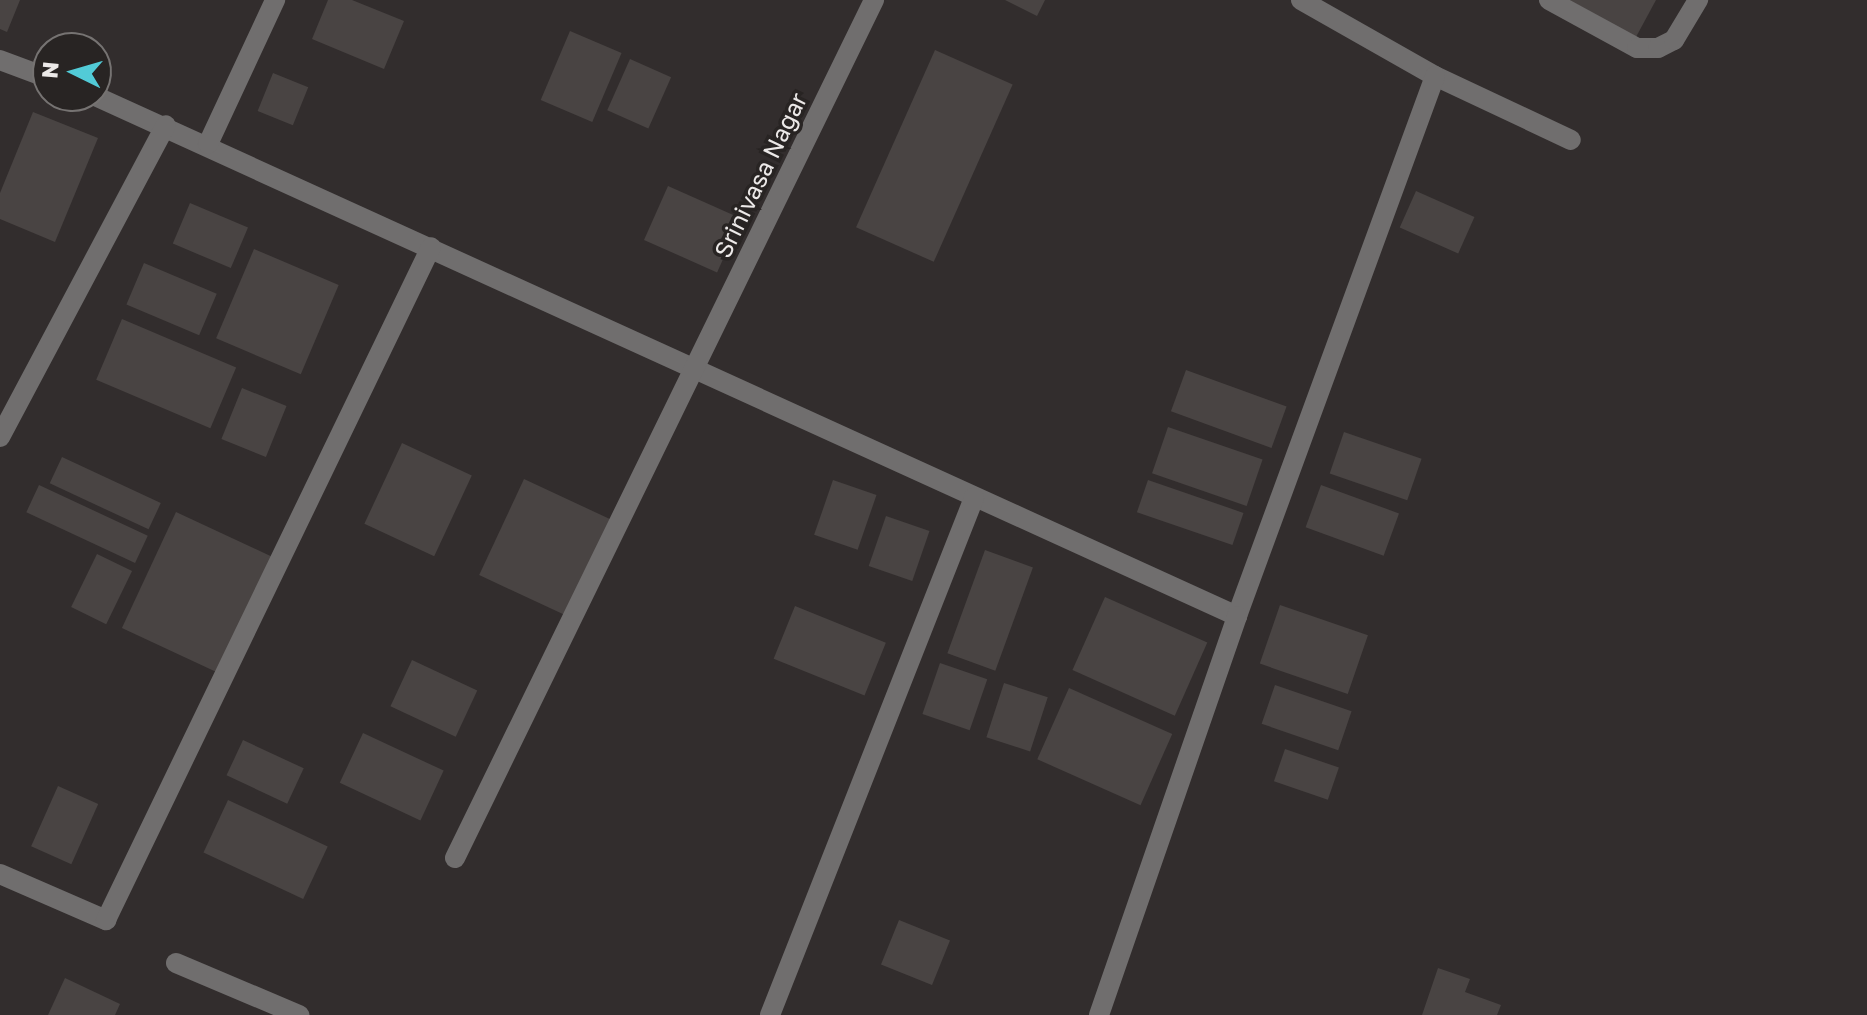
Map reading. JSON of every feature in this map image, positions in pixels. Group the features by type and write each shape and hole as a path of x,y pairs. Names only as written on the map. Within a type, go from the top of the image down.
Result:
{"street":[{"path":"208,144 275,0"},
{"name":"Srinivasa Nagar","path":"455,858 874,0"},
{"path":"1301,0 1435,76 1571,140"},
{"path":"1549,0 1637,48 1658,48 1674,40 1698,0"},
{"path":"0,60 32,72"},
{"path":"1099,1015 1237,616 1435,76"},
{"path":"112,103 431,247 693,373 1237,616"},
{"path":"0,437 166,125"},
{"path":"0,874 106,920 431,247"},
{"path":"770,1015 974,498"},
{"path":"176,963 299,1015"}],"building":[{"path":"0,0 20,0 7,32 0,29"},
{"path":"328,0 352,0 404,21 384,69 312,39"},
{"path":"1005,0 1045,0 1037,16"},
{"path":"1569,0 1656,0 1636,37"},
{"path":"570,31 622,53 592,122 541,100"},
{"path":"935,50 1013,85 934,262 856,227"},
{"path":"630,59 671,77 648,128 607,110"},
{"path":"273,73 308,87 293,125 258,111"},
{"path":"33,112 98,138 55,242 0,219 0,193"},
{"path":"668,186 741,219 717,272 644,240"},
{"path":"1416,191 1474,217 1458,254 1400,228"},
{"path":"190,203 248,228 231,268 173,244"},
{"path":"254,249 339,285 301,374 216,338"},
{"path":"144,263 217,294 199,335 126,304"},
{"path":"122,319 236,367 210,428 96,380"},
{"path":"1186,370 1287,407 1271,448 1171,411"},
{"path":"242,388 287,406 266,457 221,439"},
{"path":"1168,427 1263,460 1247,506 1152,473"},
{"path":"1344,432 1422,459 1407,500 1330,474"},
{"path":"402,443 472,476 434,556 364,524"},
{"path":"62,457 161,503 149,529 50,483"},
{"path":"524,479 615,521 570,617 479,575"},
{"path":"833,480 876,495 858,550 814,535"},
{"path":"1148,480 1243,513 1232,545 1137,512"},
{"path":"39,485 148,536 135,563 26,512"},
{"path":"1321,485 1399,513 1384,556 1306,527"},
{"path":"176,512 272,557 218,673 122,628"},
{"path":"886,516 929,531 912,581 869,566"},
{"path":"985,550 1033,567 995,671 947,653"},
{"path":"97,554 132,571 106,624 71,607"},
{"path":"1105,597 1207,643 1175,716 1072,670"},
{"path":"1280,605 1368,635 1348,694 1260,664"},
{"path":"795,606 886,643 865,696 774,659"},
{"path":"412,660 477,690 456,737 390,706"},
{"path":"940,663 987,679 970,730 922,714"},
{"path":"1004,683 1048,697 1030,751 986,737"},
{"path":"1275,685 1352,711 1338,750 1262,724"},
{"path":"1069,688 1172,734 1141,805 1037,759"},
{"path":"363,733 444,771 420,820 340,783"},
{"path":"243,740 304,768 287,804 227,775"},
{"path":"1285,749 1339,768 1328,800 1274,781"},
{"path":"58,786 98,804 71,864 31,846"},
{"path":"228,800 328,846 303,899 203,853"},
{"path":"899,920 950,941 932,985 881,965"},
{"path":"1438,968 1470,979 1465,992 1501,1005 1497,1015 1422,1015"},
{"path":"65,978 120,1004 115,1015 48,1015"}]}
